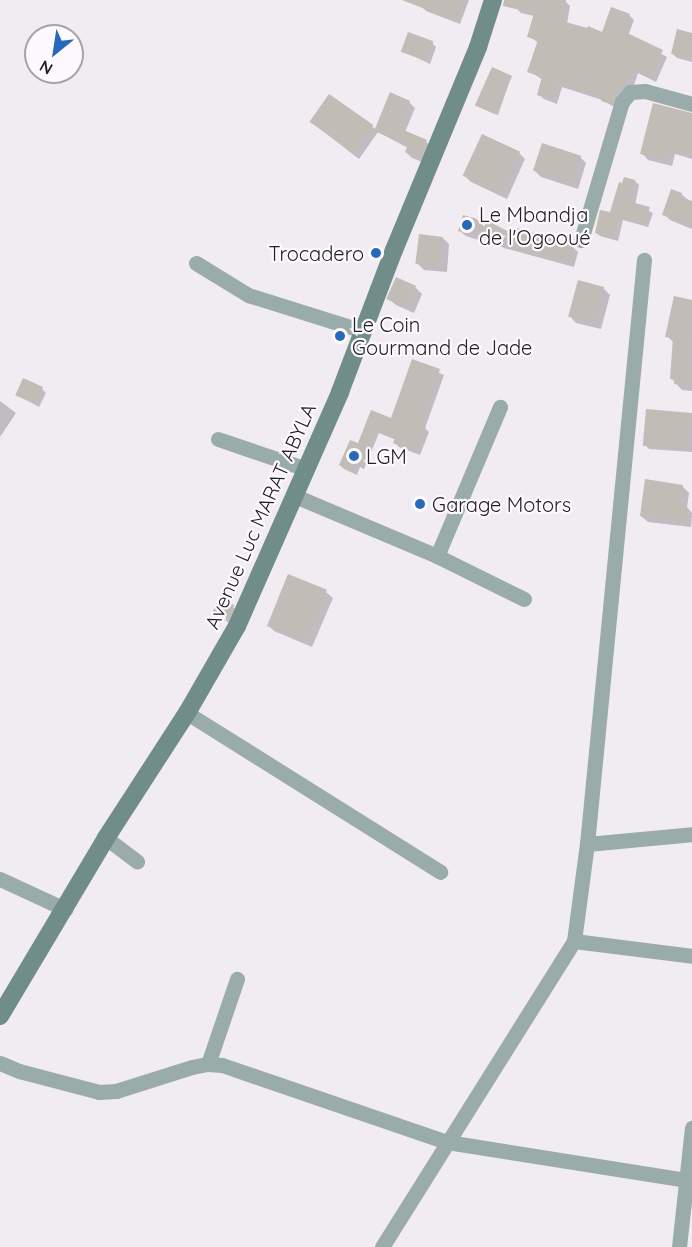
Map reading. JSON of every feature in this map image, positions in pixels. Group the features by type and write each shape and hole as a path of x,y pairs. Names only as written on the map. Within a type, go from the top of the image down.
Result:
{"street":[{"name":"Avenue Luc MARAT ABYLA","path":"0,1016 106,838 187,713 237,626 340,392 478,47 493,0"},
{"path":"581,240 622,102 630,92 645,91 692,104"},
{"path":"382,1247 574,941 586,844 644,260"},
{"path":"196,263 248,295 363,331"},
{"path":"437,556 500,407"},
{"path":"218,439 306,470"},
{"path":"295,496 437,556 524,598"},
{"path":"187,713 440,872"},
{"path":"586,844 692,834"},
{"path":"106,838 137,861"},
{"path":"0,879 65,909"},
{"path":"574,941 692,956"},
{"path":"208,1064 237,979"},
{"path":"0,1063 19,1071 99,1092 116,1091 208,1064 222,1065 447,1142 689,1181"},
{"path":"679,1247 689,1181 692,1128"}],"building":[{"path":"402,0 464,0 456,21"},
{"path":"504,0 566,0 562,21 587,28 588,26 602,32 611,7 630,14 623,31 663,50 650,78 633,70 628,83 614,96 611,104 601,101 603,97 557,83 552,100 537,95 542,77 527,72 538,40 527,37 534,13 503,6"},
{"path":"677,29 692,33 692,59 671,54"},
{"path":"408,32 433,41 426,61 401,52"},
{"path":"492,67 512,76 495,114 475,105"},
{"path":"390,92 410,101 399,128 427,140 419,158 405,152 408,145 374,131"},
{"path":"329,94 373,125 354,153 309,122"},
{"path":"653,103 692,113 692,155 669,148 666,160 640,154"},
{"path":"482,134 520,152 501,193 463,176"},
{"path":"542,143 581,156 572,183 533,171"},
{"path":"624,177 635,180 631,202 650,207 645,224 619,217 614,238 595,233 600,210 610,212 619,182 622,183"},
{"path":"671,189 682,193 681,197 692,201 692,225 662,215"},
{"path":"463,215 492,223 515,235 517,228 573,245 569,262 497,243 473,231 472,235 458,231"},
{"path":"419,234 443,237 439,267 415,264"},
{"path":"396,277 416,286 406,308 386,299"},
{"path":"578,280 604,287 594,324 568,317"},
{"path":"674,296 692,300 690,386 674,384 675,379 670,379 673,338 665,337"},
{"path":"412,359 440,369 421,425 426,426 416,452 393,443 395,438 375,430 360,466 356,464 352,472 339,465 350,440 358,443 371,410 391,418"},
{"path":"23,378 43,387 35,404 15,395"},
{"path":"646,409 692,413 689,450 643,446"},
{"path":"645,479 683,485 680,504 687,506 685,522 640,516"},
{"path":"288,574 327,590 306,642 267,626"},
{"path":"219,598 234,605 227,621 212,613"}],"place":[{"name":"Le Mbandja de l'Ogooué","path":"467,225"},
{"name":"Trocadero","path":"376,253"},
{"name":"Le Coin Gourmand de Jade","path":"340,336"},
{"name":"LGM","path":"354,456"},
{"name":"Garage Motors","path":"420,504"}]}
